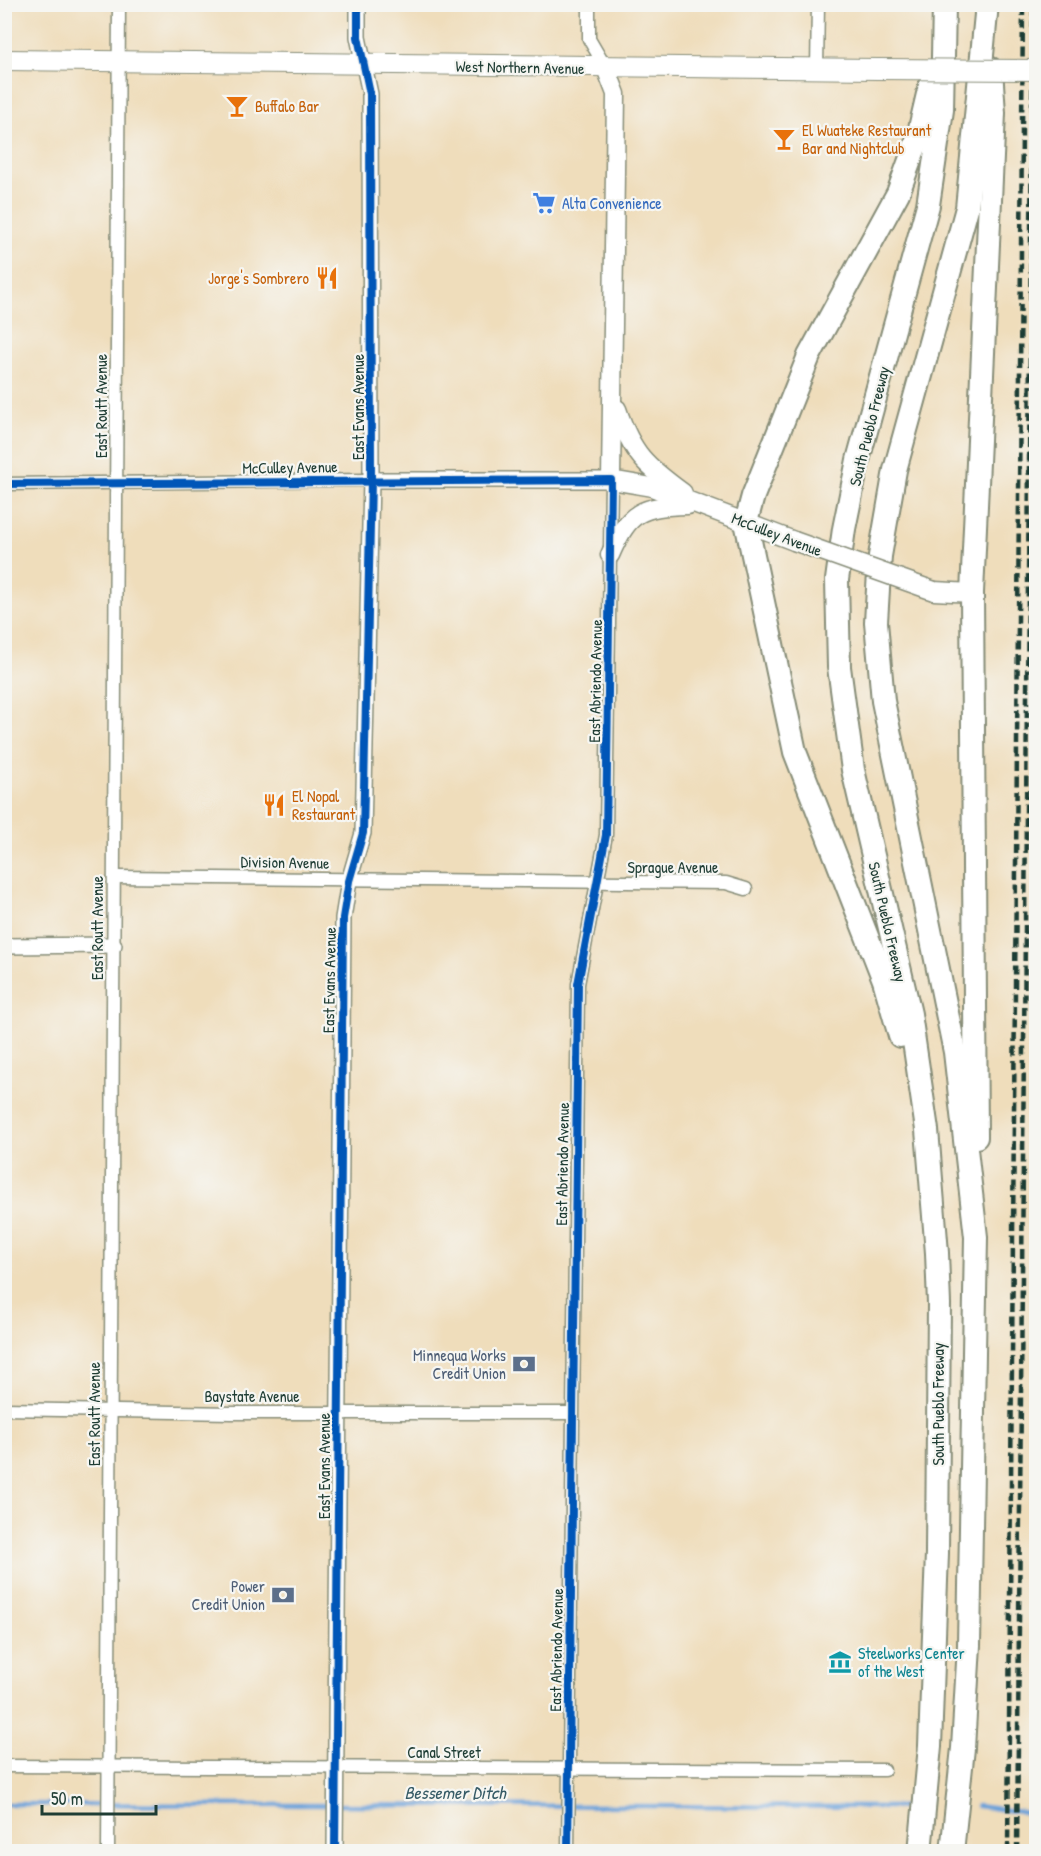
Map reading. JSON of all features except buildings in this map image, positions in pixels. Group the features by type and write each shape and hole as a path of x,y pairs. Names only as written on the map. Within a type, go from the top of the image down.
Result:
{"highway":[{"path":"927,1130 885,980 795,752 746,522 753,496 809,356 898,193 917,141 929,96 944,4"},
{"name":"South Pueblo Freeway","path":"920,1851 930,1734 939,1430 939,1304 927,1130 910,1014 853,770 838,667 837,580 844,529 858,460 928,205 942,110 944,4"},
{"path":"952,1851 963,1748 969,1645 977,1050 972,593 994,113 987,7"},
{"path":"976,1237 954,1052 883,701 876,622 880,556 895,470 967,208 987,7"}],"main road":[{"name":"West Northern Avenue","path":"4,60 606,68 1036,70"},
{"name":"East Abriendo Avenue","path":"606,68 616,94 611,480"},
{"path":"612,397 625,435 642,461 699,505"},
{"name":"McCulley Avenue","path":"611,480 652,487 934,591 972,593"},
{"path":"610,555 621,529 639,512 666,505 699,505"}],"street":[{"name":"East Routt Avenue","path":"108,1851 120,4"},
{"name":"East Evans Avenue","path":"335,1851 343,918 349,881 363,833 371,480 370,94 358,37 358,4"},
{"name":"East Abriendo Avenue","path":"589,4 588,39 606,68"},
{"path":"818,4 818,69"},
{"name":"East Abriendo Avenue","path":"568,1851 578,984 599,883 606,836 611,480"},
{"name":"McCulley Avenue","path":"4,484 611,480"},
{"name":"Division Avenue","path":"114,877 599,883"},
{"name":"Sprague Avenue","path":"599,883 726,883 746,889"},
{"path":"4,946 114,945"},
{"name":"Baystate Avenue","path":"4,1409 572,1413"},
{"name":"Canal Street","path":"4,1766 884,1770"}],"waterway":[{"name":"Bessemer Ditch","path":"4,1804 905,1807"},
{"name":"Bessemer Ditch","path":"977,1806 1036,1814"}],"railway":[{"path":"1008,1852 1023,4"},
{"path":"1017,1852 1033,4"}],"cycle path":[{"path":"335,1852 343,918 349,881 363,833 371,480 370,94 358,37 358,4"},
{"path":"4,484 611,480 606,835 578,984 568,1852"}],"place":[{"name":"Buffalo Bar","path":"237,106"},
{"name":"El Wuateke Restaurant Bar and Nightclub","path":"784,139"},
{"name":"Alta Convenience","path":"544,203"},
{"name":"Jorge's Sombrero","path":"327,278"},
{"name":"El Nopal Restaurant","path":"274,805"},
{"name":"Minnequa Works Credit Union","path":"524,1364"},
{"name":"Power Credit Union","path":"283,1595"},
{"name":"Steelworks Center of the West","path":"840,1662"}]}
